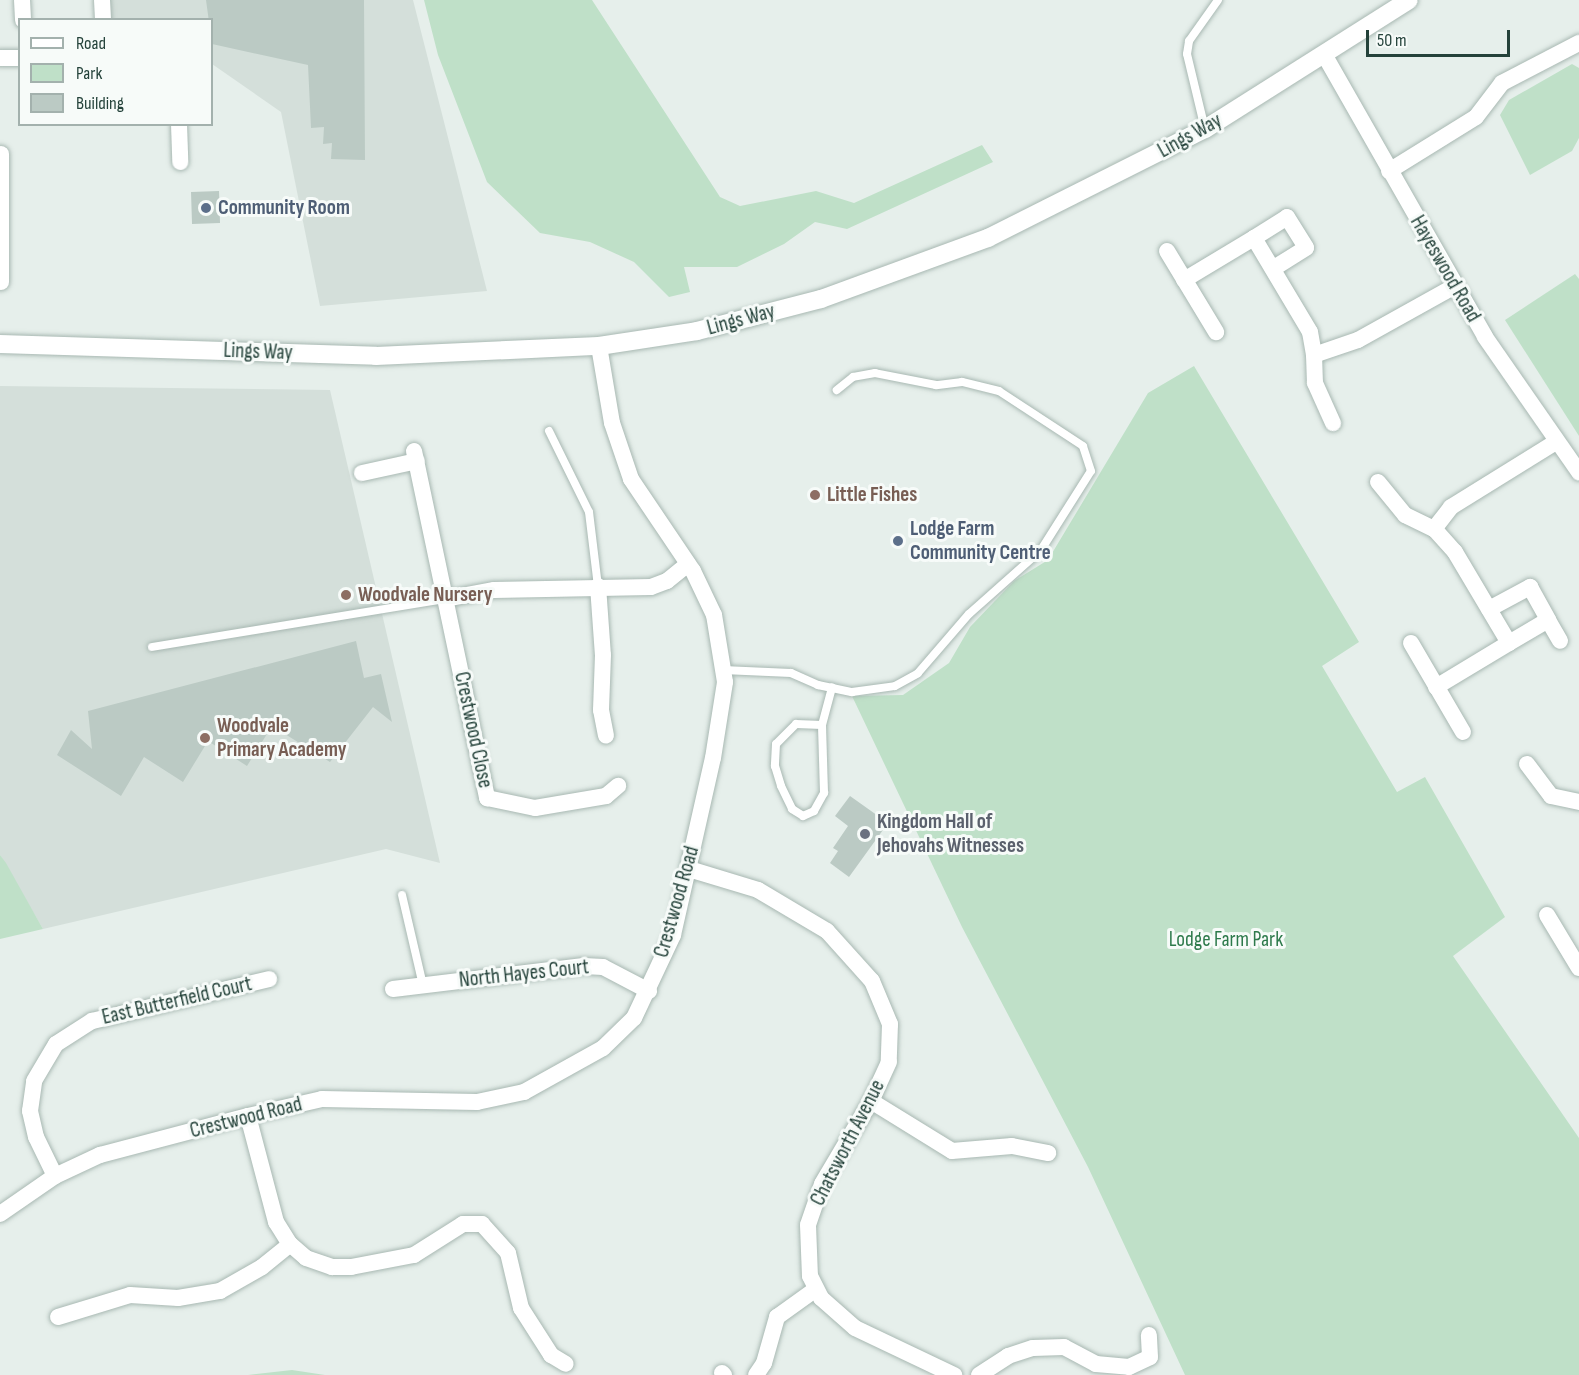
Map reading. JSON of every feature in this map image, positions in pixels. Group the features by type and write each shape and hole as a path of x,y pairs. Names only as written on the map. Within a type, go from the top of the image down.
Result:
{"street":[{"path":"22,0 23,18"},
{"path":"102,0 103,18"},
{"name":"Lings Way","path":"0,344 376,356 599,346 697,332 821,298 916,266 988,238 1205,129 1326,56 1409,0"},
{"path":"1389,171 1476,117 1502,83 1579,43"},
{"name":"Hayeswood Road","path":"1326,56 1455,286 1556,442 1579,472"},
{"path":"0,57 18,58"},
{"path":"179,126 180,162"},
{"path":"1,154 1,282"},
{"path":"1184,280 1287,218 1306,248 1274,268"},
{"path":"1254,238 1274,268 1310,332 1315,383 1333,423"},
{"path":"1167,251 1216,332"},
{"path":"1314,355 1358,340 1455,286"},
{"name":"Crestwood Road","path":"0,1214 55,1176 100,1155 248,1116 322,1099 477,1102 524,1092 603,1048 634,1018 649,991 672,935 713,758 725,682 714,615 688,564 631,479 612,423 599,346"},
{"path":"1434,529 1452,507 1556,442"},
{"name":"Crestwood Close","path":"362,473 416,456 487,798 534,808 606,796 618,786"},
{"path":"1378,482 1405,515 1434,529 1455,552 1509,643"},
{"path":"445,599 494,590 598,586 651,587 667,581 688,564"},
{"path":"598,586 603,655 601,710 606,736"},
{"path":"1490,609 1530,587 1560,641"},
{"path":"1436,687 1548,620"},
{"path":"1411,643 1463,732"},
{"path":"1527,764 1551,796 1579,802"},
{"name":"Chatsworth Avenue","path":"689,869 758,891 827,931 872,981 890,1024 889,1062 871,1101 822,1184 808,1225 810,1276 816,1289"},
{"path":"1546,915 1579,968"},
{"name":"North Hayes Court","path":"393,989 584,966 603,967 649,991"},
{"name":"East Butterfield Court","path":"55,1176 36,1137 30,1111 34,1081 56,1044 92,1021 268,979"},
{"path":"871,1101 952,1150 1012,1146 1048,1153"},
{"path":"248,1116 276,1222 290,1244 306,1258 332,1267 351,1268 414,1255 463,1224 482,1224 508,1253 521,1308 551,1355 566,1364"},
{"path":"58,1317 130,1295 178,1298 220,1291 262,1267 290,1244"},
{"path":"756,1375 764,1363 777,1317 816,1289 855,1328 954,1375"},
{"path":"979,1375 1008,1356 1033,1348 1064,1347 1096,1364 1129,1367 1150,1357 1149,1335"}],"lane":[{"path":"1205,129 1187,54 1189,41 1218,0"},
{"path":"723,670 791,673 852,692 885,689 918,673 969,614 1041,550 1091,471 1083,446 999,391 962,382 936,385 874,373 853,376 837,390"},
{"path":"549,431 589,512 598,586"},
{"path":"152,647 445,599"},
{"path":"822,725 796,724 777,744 775,766 781,786 792,809 803,816 814,811 824,793 822,725 832,687"},
{"path":"402,896 423,985"}],"shaded area":[{"path":"110,0 413,0 487,291 320,306 281,112 213,65 213,18 110,18"},
{"name":"Woodvale Primary Academy","path":"0,386 330,390 440,863 386,849 43,929 0,855"}],"green space":[{"path":"424,0 592,0 720,197 740,206 816,191 854,203 982,145 993,162 847,229 815,222 784,244 737,267 684,267 690,292 669,297 634,262 590,242 540,233 487,182 438,55"},
{"path":"1572,64 1579,68 1579,138 1572,151 1530,175 1500,115 1509,100"},
{"path":"1575,274 1579,279 1579,436 1505,320"},
{"name":"Lodge Farm Park","path":"1194,366 1359,642 1322,666 1397,792 1425,777 1505,917 1453,956 1579,1138 1579,1375 1185,1375 1088,1167 962,927 852,696 903,695 949,663 970,627 1014,581 1048,560 1148,393"},
{"path":"0,855 6,863 43,929 0,939"},
{"path":"292,1370 325,1375 248,1375"}],"building":[{"path":"206,0 364,0 365,160 331,159 332,143 323,144 324,127 311,128 308,65 213,44 213,18 208,18"},
{"name":"Community Room","path":"219,191 220,223 192,224 191,192"},
{"path":"356,641 364,678 381,674 392,722 373,707 330,762 272,726 247,766 208,741 183,782 144,757 121,796 57,755 71,730 92,749 88,711"},
{"name":"Kingdom Hall of Jehovahs Witnesses","path":"850,796 888,823 849,877 830,863 838,851 833,848 848,826 835,816"}],"place":[{"name":"Community Room","path":"206,208"},
{"name":"Little Fishes","path":"815,495"},
{"name":"Lodge Farm Community Centre","path":"898,541"},
{"name":"Woodvale Nursery","path":"346,595"},
{"name":"Woodvale Primary Academy","path":"205,738"},
{"name":"Kingdom Hall of Jehovahs Witnesses","path":"865,834"}]}
